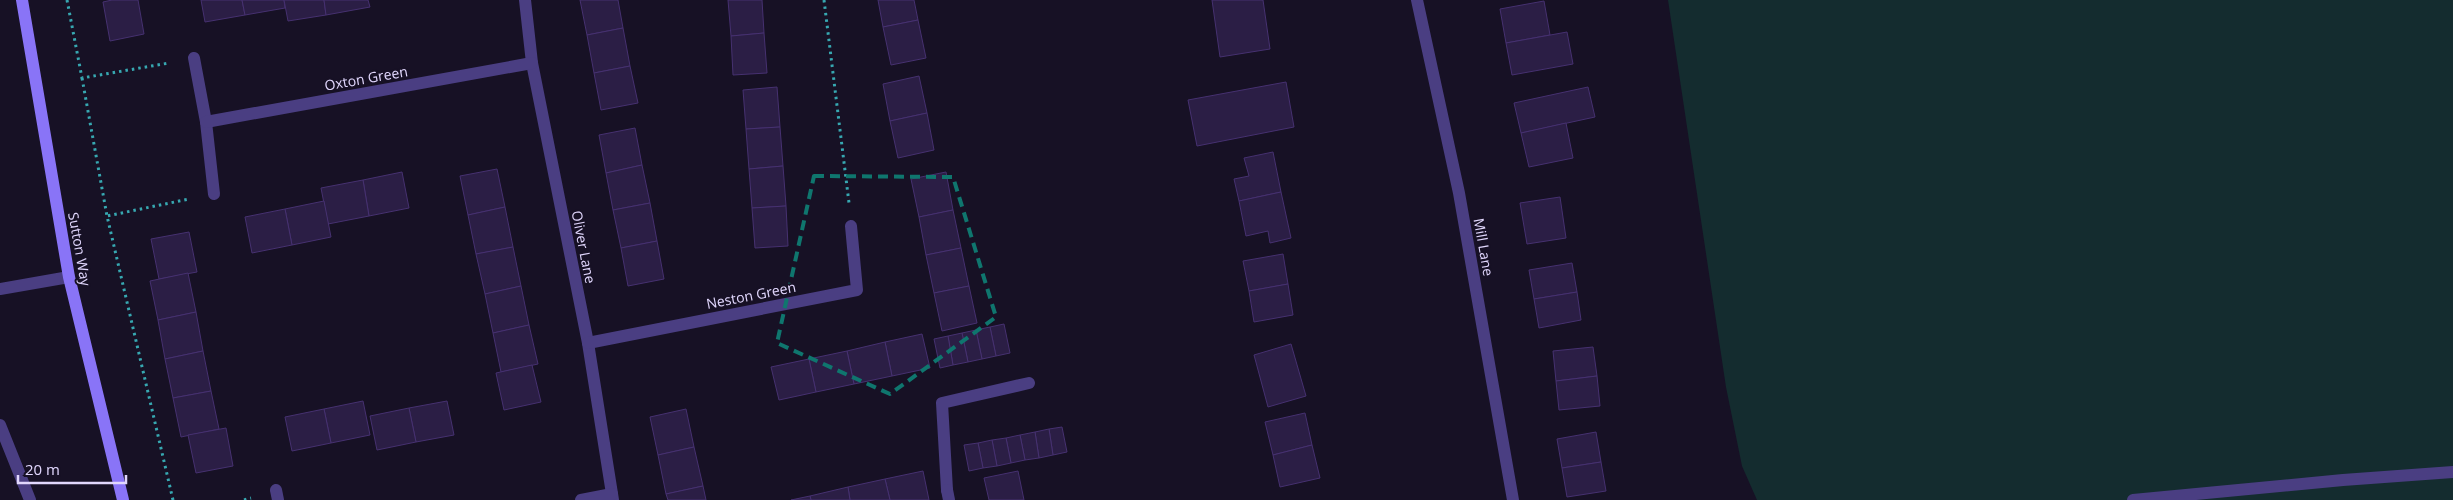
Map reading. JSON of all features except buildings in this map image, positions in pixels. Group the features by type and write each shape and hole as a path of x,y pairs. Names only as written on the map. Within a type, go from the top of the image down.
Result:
{"main road":[{"name":"Sutton Way","path":"22,0 69,277 123,500"}],"street":[{"name":"Oliver Lane","path":"524,0 532,63 588,343 613,497"},
{"name":"Mill Lane","path":"1417,0 1459,193 1513,500"},
{"path":"194,58 206,122 214,194"},
{"name":"Oxton Green","path":"206,122 532,63"},
{"name":"Neston Green","path":"588,343 857,290 851,226"},
{"path":"0,289 69,277"},
{"path":"948,495 942,403 1029,383"},
{"path":"0,425 30,500"},
{"path":"2133,500 2343,480 2453,472"},
{"path":"581,500 613,497"}],"path":[{"path":"67,0 107,216 173,500"},
{"path":"824,0 851,226"},
{"path":"82,78 194,58"},
{"path":"107,216 214,194"}],"highlighted area":[{"path":"814,176 953,177 996,317 890,394 777,343"}],"green space":[{"path":"1668,0 2453,0 2453,500 1757,500 1742,466 1726,387"}]}
